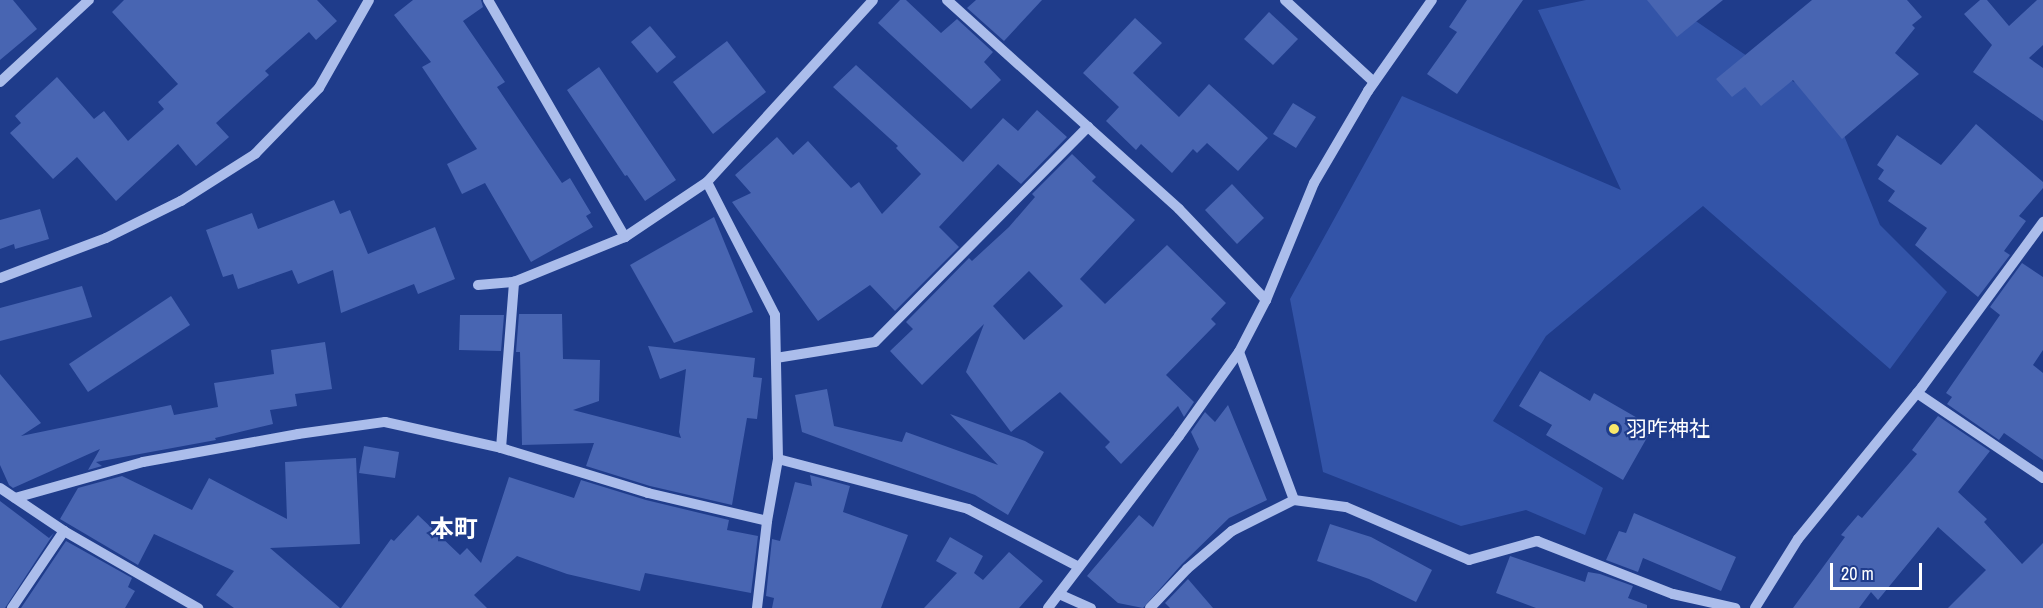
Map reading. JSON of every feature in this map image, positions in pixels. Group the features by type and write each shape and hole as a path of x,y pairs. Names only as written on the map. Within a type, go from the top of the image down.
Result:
{"street":[{"path":"0,82 89,0"},
{"path":"0,278 106,238 181,201 255,154 319,88 369,0"},
{"path":"488,0 625,237"},
{"path":"478,285 514,282 625,237 707,182 873,0"},
{"path":"947,0 1179,209 1266,300"},
{"path":"1285,0 1374,82"},
{"path":"1048,608 1179,436 1239,352 1266,300 1314,183 1374,82 1432,0"},
{"path":"776,358 875,342 1088,127"},
{"path":"707,182 775,315 778,459 767,521 757,608"},
{"path":"1755,608 1798,539 1917,393 2043,222"},
{"path":"501,448 514,282"},
{"path":"1239,352 1294,500"},
{"path":"1917,393 2043,478"},
{"path":"15,498 143,462 298,434 385,422 501,448 648,493 767,521"},
{"path":"778,459 968,508 1079,567"},
{"path":"0,488 64,531 198,608"},
{"path":"1150,608 1187,569 1232,531 1294,500 1346,507 1469,560 1537,541 1673,594 1735,608"},
{"path":"12,608 64,531"},
{"path":"1059,594 1091,608"}],"shaded area":[{"path":"1586,0 1665,0 1766,69 1829,98 1880,225 1947,292 1890,369 1703,206 1546,336 1493,421 1603,488 1585,535 1526,510 1461,526 1323,472 1290,299 1402,96 1621,190 1538,10"}],"building":[{"path":"0,0 13,0 37,29 0,60"},
{"path":"124,0 317,0 337,21 316,40 309,32 265,71 269,75 216,123 229,137 196,166 178,144 116,201 77,157 53,179 10,133 21,123 15,116 57,77 94,119 104,111 128,141 164,109 158,102 178,84 112,12"},
{"path":"413,0 481,0 483,7 463,21 505,82 497,87 562,183 570,178 591,213 586,216 593,227 531,262 485,183 462,194 447,164 477,149 422,67 431,62 394,15"},
{"path":"900,0 906,0 941,33 957,19 993,52 984,62 1001,80 971,109 878,23"},
{"path":"976,0 1042,0 1004,41 967,8"},
{"path":"1467,0 1523,0 1457,94 1427,74 1457,32 1449,27"},
{"path":"1647,0 1723,0 1677,37"},
{"path":"1812,0 1907,0 1922,17 1912,25 1915,28 1895,53 1919,74 1842,139 1793,80 1761,106 1745,87 1732,97 1716,79"},
{"path":"1980,0 1987,0 2009,26 2037,0 2043,0 2043,45 2029,58 2043,68 2043,121 1973,72 1992,45 1964,14"},
{"path":"1269,12 1298,39 1273,65 1244,39"},
{"path":"1135,18 1162,43 1133,73 1179,117 1209,84 1268,138 1238,171 1207,143 1197,153 1193,149 1172,173 1141,144 1136,150 1106,121 1119,107 1083,73"},
{"path":"650,26 676,57 657,73 631,42"},
{"path":"727,41 766,92 713,134 673,82"},
{"path":"856,65 963,162 1003,118 1018,131 1037,110 1067,137 1021,184 998,164 939,227 959,247 895,311 870,285 818,321 732,202 751,193 735,175 777,137 793,155 808,141 851,188 859,182 882,214 921,174 896,148 898,146 833,87"},
{"path":"599,67 676,180 645,201 627,175 625,176 567,90"},
{"path":"1293,103 1316,117 1296,148 1273,134"},
{"path":"1976,124 2043,182 2043,188 2019,216 2026,221 2004,251 2010,255 1978,297 1915,245 1927,228 1888,201 1895,191 1878,179 1884,170 1877,165 1897,135 1941,165"},
{"path":"1072,154 1096,177 1092,181 1135,220 1080,279 1105,304 1167,245 1226,303 1211,319 1216,324 1166,375 1194,402 1184,417 1178,406 1121,464 1105,447 1110,442 1060,392 1011,432 966,372 984,324 922,385 890,351 913,329 906,322 969,258 972,261 1009,227 1035,197 1032,194","holes":["1029,271 1063,306 1024,340 993,306"]},
{"path":"1232,184 1264,218 1237,244 1205,210"},
{"path":"334,200 340,214 350,210 368,254 435,227 455,279 418,294 414,284 341,313 333,270 298,284 292,270 238,289 233,274 223,277 206,230 252,213 258,229"},
{"path":"40,209 49,239 15,249 14,244 0,249 0,220"},
{"path":"714,217 753,312 674,343 630,265"},
{"path":"2022,263 2043,277 2043,350 2033,365 2043,373 2043,460 2004,433 1999,440 1947,404 1952,397 1946,393 2000,315 1990,307"},
{"path":"82,286 92,317 0,341 0,308"},
{"path":"171,296 190,325 88,392 69,364"},
{"path":"519,314 562,314 563,359 600,360 599,401 573,410 681,438 679,432 686,369 660,379 648,346 755,358 753,377 762,378 757,419 747,418 732,505 650,486 586,466 594,443 522,445 520,352 516,352"},
{"path":"460,315 504,315 501,351 459,350"},
{"path":"325,342 332,389 295,394 297,406 270,410 273,424 215,438 216,440 96,462 102,466 88,470 100,449 13,488 9,485 0,465 0,374 41,423 21,436 171,405 174,415 218,407 214,383 274,374 271,350"},
{"path":"1540,371 1590,401 1594,393 1653,427 1623,480 1546,435 1552,425 1519,406"},
{"path":"827,389 834,426 902,442 906,432 998,465 950,414 1025,441 1044,452 1008,515 975,495 802,432 795,395"},
{"path":"1228,405 1267,500 1229,518 1182,564 1143,608 1118,603 1087,576 1139,515 1153,527 1199,449 1191,432 1205,412 1215,422"},
{"path":"1938,416 1990,451 1958,492 1987,519 1984,522 2022,564 2043,543 2043,608 1948,608 1986,570 1938,527 1878,600 1871,592 1859,608 1793,608 1845,537 1841,535 1858,515 1862,518 1917,454 1912,450"},
{"path":"364,446 399,452 395,478 359,473"},
{"path":"356,458 360,544 270,548 340,608 234,608 216,595 234,571 154,534 138,565 60,519 78,488 122,476 192,510 209,478 287,519 285,462"},
{"path":"810,475 850,486 843,512 908,535 881,608 772,608 774,598 766,596 772,539 780,541 795,482 812,486"},
{"path":"509,477 574,498 581,480 646,500 729,520 727,530 758,536 751,593 645,573 640,591 567,574 517,556 474,595 487,608 341,608 391,539 394,541 418,515 460,555 467,548 481,563"},
{"path":"0,501 49,538 54,533 5,608 0,608"},
{"path":"1634,513 1736,557 1721,591 1643,558 1638,572 1606,560 1619,531 1626,533"},
{"path":"1330,524 1371,537 1432,570 1416,602 1369,579 1317,561"},
{"path":"950,537 983,556 974,573 983,580 1009,552 1043,581 1019,608 924,608 957,573 936,561"},
{"path":"66,541 132,578 128,587 135,591 125,608 21,608"},
{"path":"1510,556 1585,582 1588,572 1633,586 1628,598 1647,605 1647,608 1536,608 1496,593"},
{"path":"1188,579 1213,608 1170,608 1165,603"}],"place":[{"name":"羽咋神社","path":"1614,429"}],"district":[{"name":"本町","path":"454,529"}]}
